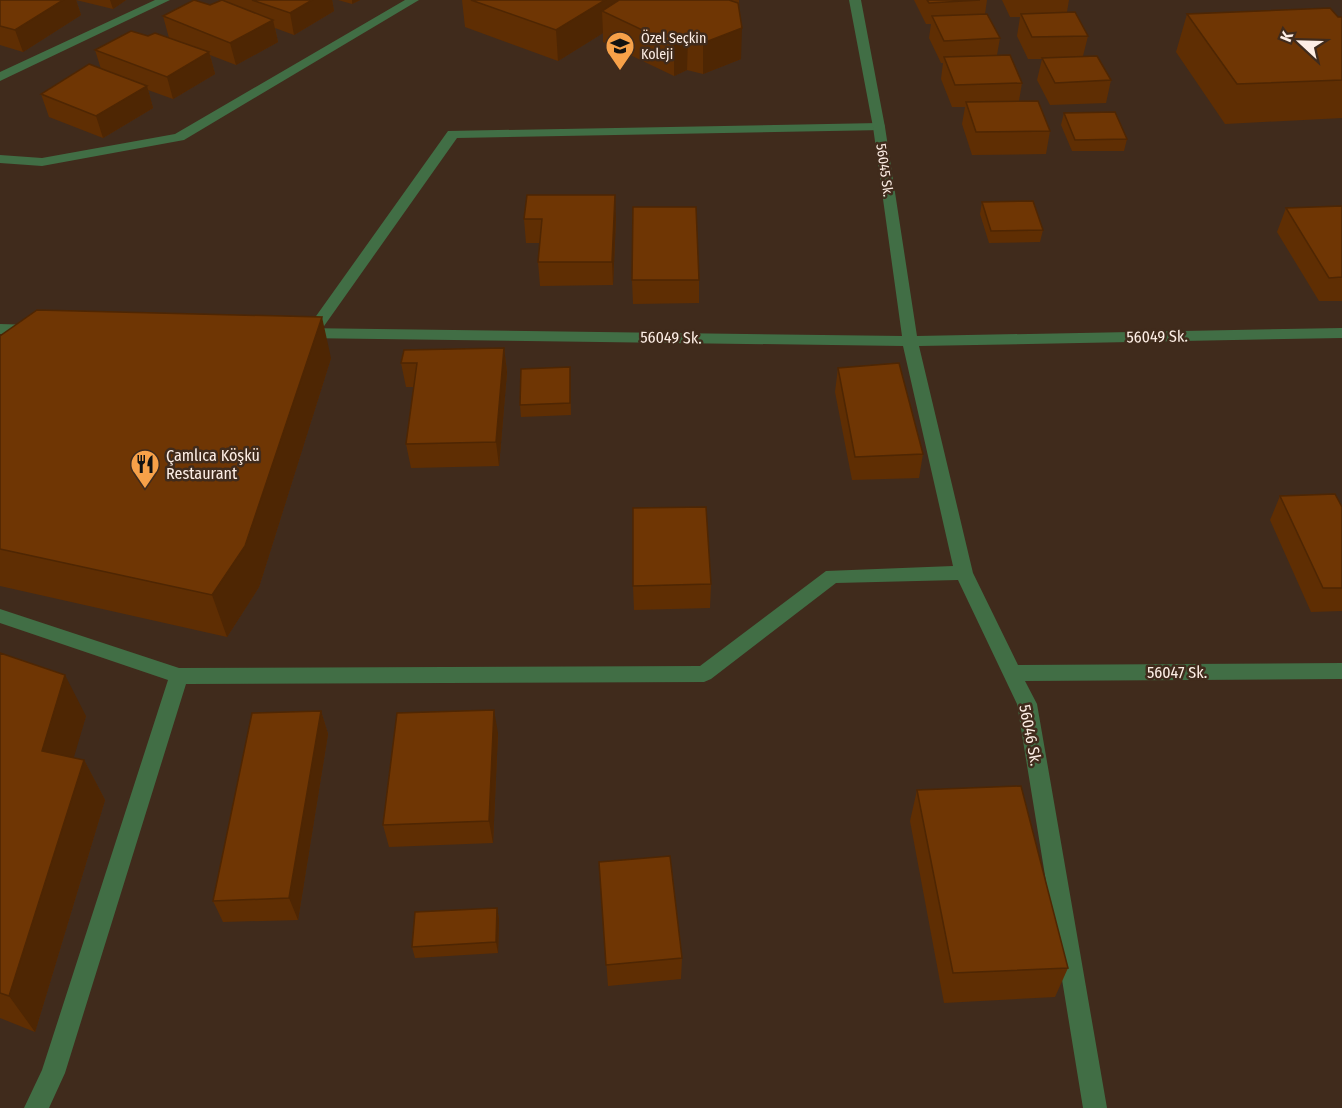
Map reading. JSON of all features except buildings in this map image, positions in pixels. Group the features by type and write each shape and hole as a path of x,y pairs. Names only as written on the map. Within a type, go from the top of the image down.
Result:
{"street":[{"path":"0,77 164,0"},
{"path":"0,159 42,162 179,137 413,0"},
{"name":"56045 Sk.","path":"855,0 879,127 910,340"},
{"path":"312,333 453,135 879,127"},
{"path":"0,329 46,330"},
{"name":"56049 Sk.","path":"289,333 910,340 1342,333"},
{"name":"56046 Sk.","path":"910,340 964,573 1027,704 1095,1108"},
{"path":"0,616 178,676 704,674 832,576 964,573"},
{"name":"56047 Sk.","path":"1012,673 1342,671"},
{"path":"36,1108 53,1073 178,676"}],"place":[{"name":"Özel Seçkin Koleji","path":"620,72"},
{"name":"Çamlıca Köşkü Restaurant","path":"145,490"}]}
